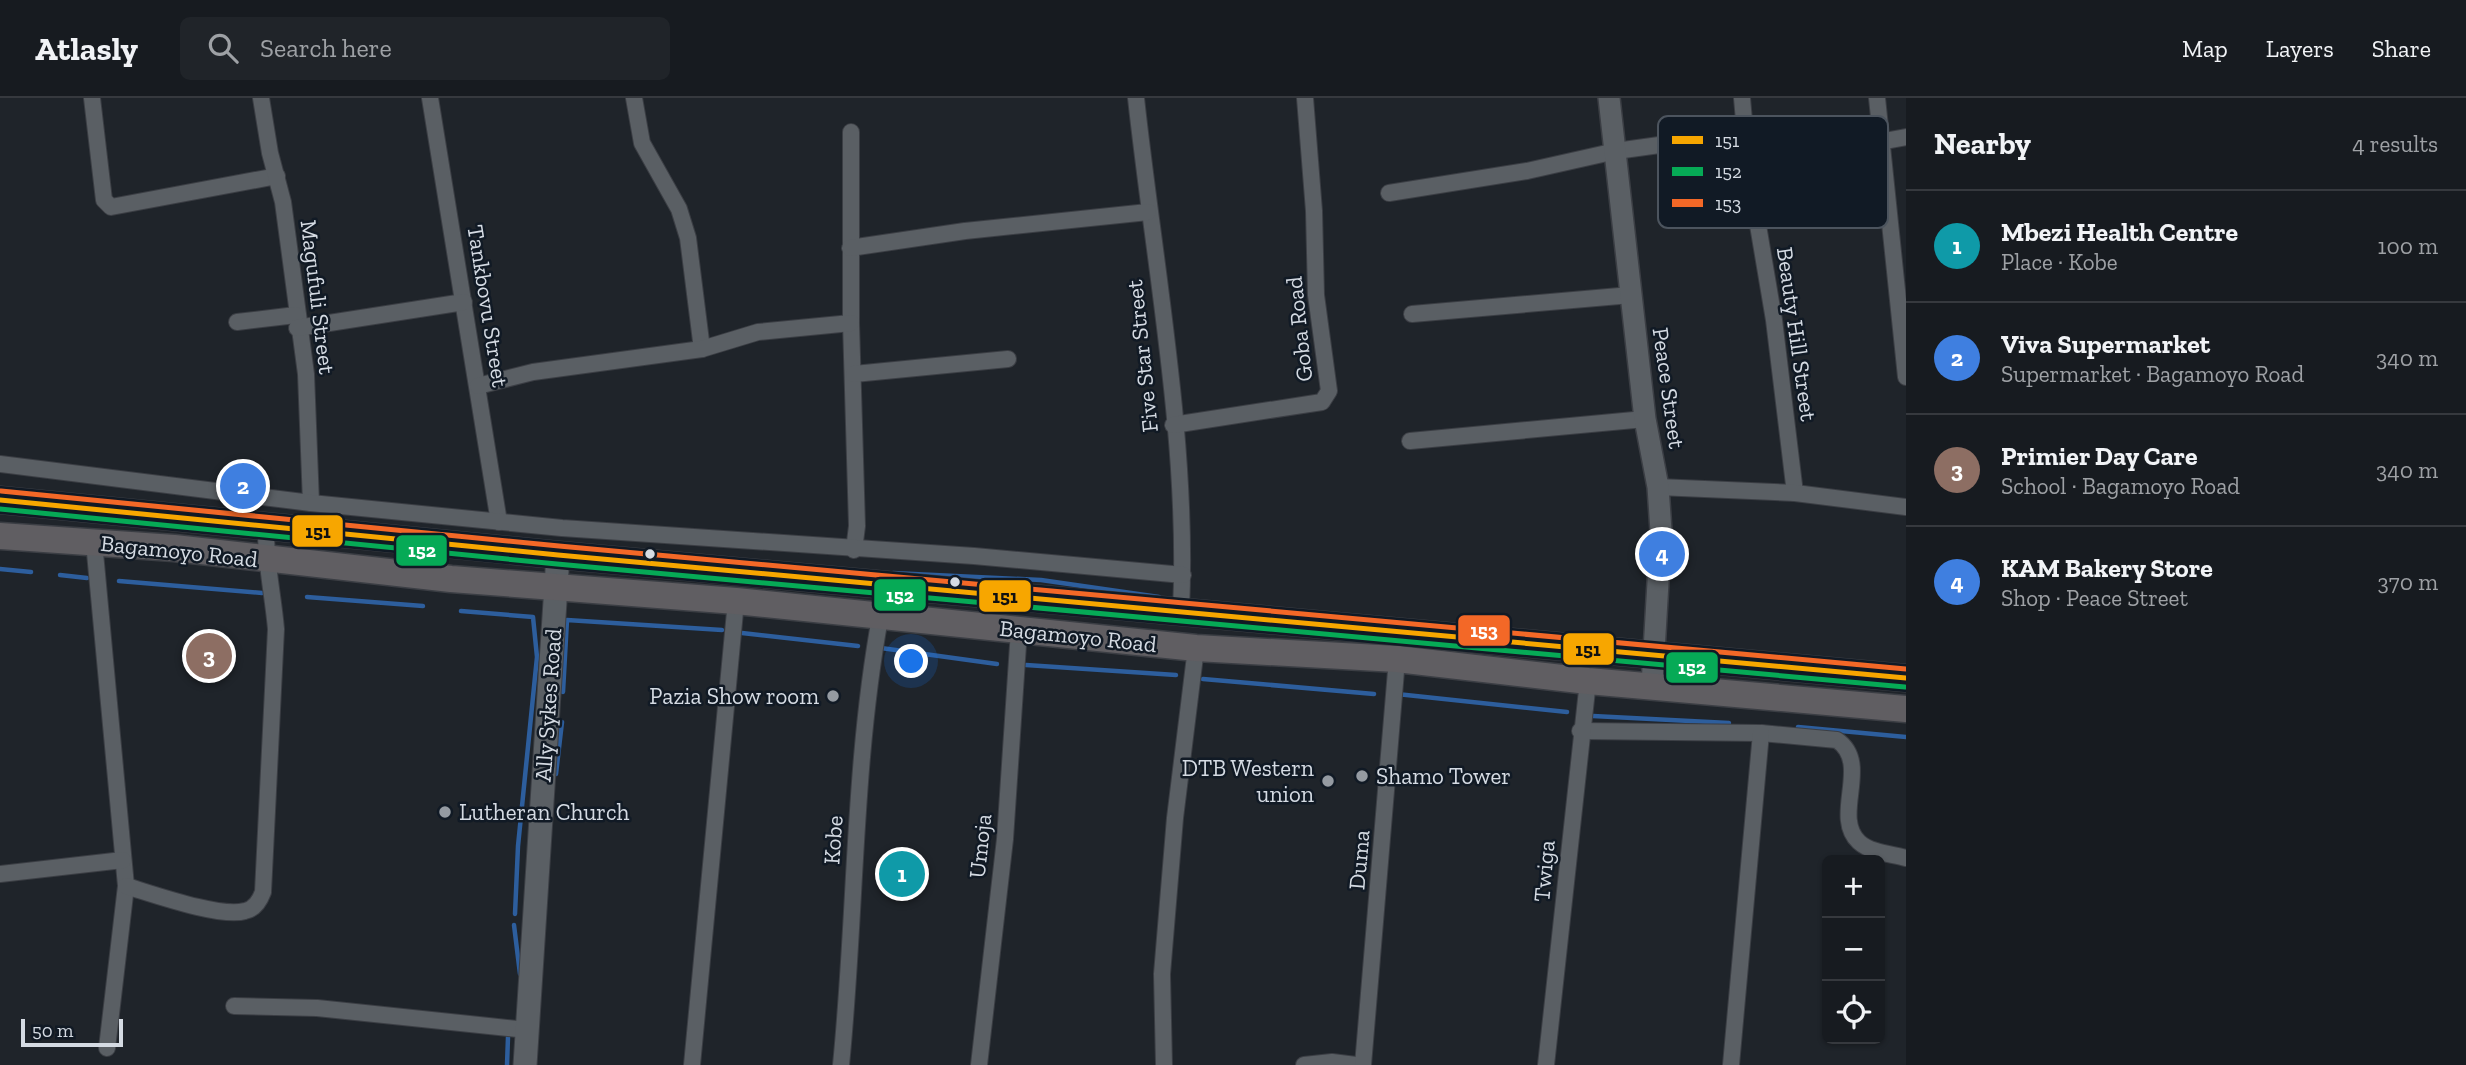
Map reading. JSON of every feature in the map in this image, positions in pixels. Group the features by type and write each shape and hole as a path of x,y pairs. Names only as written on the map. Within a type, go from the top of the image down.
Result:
{"highway":[{"name":"Bagamoyo Road","path":"0,500 266,526 450,530 558,555 1906,678"},
{"name":"Bagamoyo Road","path":"0,536 94,542 736,601 880,618 1196,648 1397,659 1588,681 1906,709"}],"main road":[{"name":"Ally Sykes Road","path":"525,1065 558,555"}],"street":[{"path":"92,98 104,200 111,207 277,176"},
{"name":"Magufuli Street","path":"261,98 270,153 288,231 297,322 306,374 311,503"},
{"name":"Tankbovu Street","path":"430,98 499,522"},
{"path":"634,98 642,143 679,209 688,238 702,349"},
{"name":"Five Star Street","path":"1136,98 1173,425 1183,575 1181,610"},
{"name":"Goba Road","path":"1173,425 1322,402 1329,391 1316,295 1305,98"},
{"name":"Peace Street","path":"1609,98 1645,419 1658,487 1661,542 1652,685"},
{"name":"Beauty Hill Street","path":"1742,98 1744,116"},
{"path":"1877,98 1879,116"},
{"path":"851,132 851,323 857,526 854,550"},
{"path":"1888,139 1906,137"},
{"path":"1389,193 1527,171 1616,151 1658,145"},
{"path":"1888,199 1906,377"},
{"path":"850,248 965,231 1148,212"},
{"name":"Beauty Hill Street","path":"1758,228 1774,320 1795,493"},
{"path":"1412,314 1631,295"},
{"path":"237,321 297,322 464,302"},
{"path":"478,386 533,372 702,349 758,332 851,323"},
{"path":"854,374 1008,359"},
{"path":"1410,441 1645,419"},
{"path":"0,464 311,503 450,530 499,522 854,550 974,556 1183,575"},
{"path":"1658,487 1795,493 1906,507"},
{"path":"126,886 226,912 247,911 259,902 263,892 276,629 272,585 265,559 266,526"},
{"path":"94,542 126,886 107,1048"},
{"path":"692,1065 736,601"},
{"name":"Kobe","path":"841,1065 849,989 859,793 867,702 880,618"},
{"name":"Umoja","path":"979,1065 1005,839 1019,630"},
{"path":"1164,1065 1162,974 1175,818 1196,648"},
{"name":"Duma","path":"1363,1065 1397,659"},
{"name":"Twiga","path":"1546,1065 1580,731 1588,681"},
{"path":"1580,731 1761,733 1837,740 1847,747 1853,780 1850,826 1859,842 1878,852 1906,858"},
{"path":"1731,1065 1761,733"},
{"path":"0,874 123,860"},
{"path":"234,1006 317,1009 527,1030"},
{"path":"1304,1065 1332,1062 1356,1065"}],"waterway":[{"path":"0,569 31,572"},
{"path":"893,573 1041,580 1159,597"},
{"path":"60,575 87,578"},
{"path":"119,581 262,593"},
{"path":"307,597 423,606"},
{"path":"461,611 533,617 537,657 518,846 515,914"},
{"path":"563,692 567,620 722,630"},
{"path":"742,633 858,646"},
{"path":"881,648 997,664"},
{"path":"1026,665 1176,675"},
{"path":"1203,679 1374,694"},
{"path":"1397,694 1567,712"},
{"path":"1593,716 1729,723"},
{"path":"556,774 562,722"},
{"path":"1798,727 1906,737"},
{"path":"514,925 520,974"},
{"path":"507,1065 508,1037"}],"transit line":[{"name":"153","path":"1,491 559,546 1906,669"},
{"name":"151","path":"0,500 558,555 1906,678"},
{"name":"152","path":"0,509 557,564 1905,687"}],"place":[{"name":"Viva Supermarket","path":"243,486"},
{"name":"KAM Bakery Store","path":"1662,554"},
{"name":"Primier Day Care","path":"209,656"},
{"name":"Pazia Show room","path":"833,696"},
{"name":"Shamo Tower","path":"1362,776"},
{"name":"DTB Western union","path":"1328,781"},
{"name":"Lutheran Church","path":"445,812"},
{"name":"Mbezi Health Centre","path":"902,874"}]}
